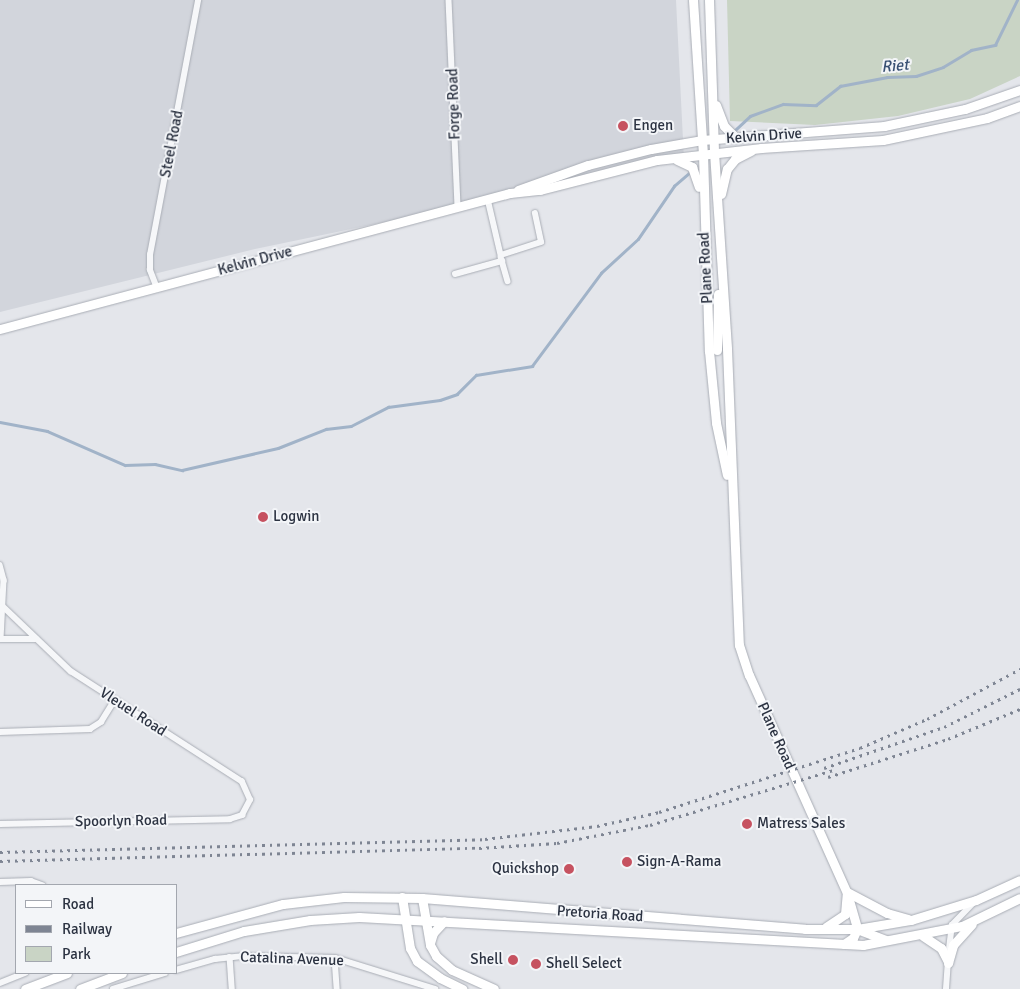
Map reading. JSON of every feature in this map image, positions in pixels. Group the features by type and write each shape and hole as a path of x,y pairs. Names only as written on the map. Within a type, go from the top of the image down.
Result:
{"main road":[{"name":"Plane Road","path":"693,0 703,154 709,351 733,535"},
{"name":"Plane Road","path":"710,0 711,90 720,267 727,348 737,628 743,662 847,893 857,928"},
{"path":"711,90 724,126 736,138"},
{"name":"Kelvin Drive","path":"510,194 618,156 702,140 884,126 956,111 1020,90"},
{"name":"Kelvin Drive","path":"0,329 488,199 540,190 665,159 761,148 836,146 919,135 987,118 1020,106"},
{"path":"718,214 727,169 744,154 761,148"},
{"path":"665,159 681,160 692,166 703,202"},
{"path":"717,350 720,267"},
{"name":"Pretoria Road","path":"178,932 242,912 307,900 402,898 422,898 590,914 821,929 857,928 911,920 976,900 1020,880"},
{"path":"821,929 833,924 845,914 847,893 887,913 911,920"},
{"path":"402,898 410,948 423,966 463,989"},
{"path":"422,898 430,945 448,967 494,989"},
{"name":"Pretoria Road","path":"178,951 244,932 310,920 404,918 425,921 841,945 890,942 951,929 978,919 1020,898"},
{"path":"585,929 590,914"},
{"path":"948,963 956,940 978,919"},
{"path":"430,945 433,933 444,921"},
{"path":"841,945 853,938 857,928 890,942"},
{"path":"923,936 941,948 948,963"},
{"path":"25,989 64,974"},
{"path":"80,989 119,974"}],"street":[{"name":"Steel Road","path":"156,286 150,270 150,255 198,0"},
{"name":"Forge Road","path":"449,0 458,208"},
{"path":"488,199 508,282"},
{"path":"455,274 541,242 535,214"},
{"path":"0,564 4,580 1,639 36,639"},
{"name":"Vleuel Road","path":"3,607 71,672 242,782 250,800 242,815"},
{"path":"0,732 90,729 101,722 115,700"},
{"name":"Spoorlyn Road","path":"0,824 223,820 242,815"},
{"path":"0,882 31,881 39,884"},
{"path":"946,989 951,929 959,914 976,900"},
{"path":"230,957 232,989"},
{"name":"Catalina Avenue","path":"178,970 230,957 335,958 435,989"},
{"path":"335,958 337,989"},
{"path":"0,983 22,974"},
{"path":"113,989 162,974"}],"shaded area":[{"path":"0,0 676,0 684,160 255,249 0,312"}],"green space":[{"path":"727,0 1020,0 1020,76 970,99 898,116 815,125 730,121"}],"waterway":[{"name":"Riet","path":"733,132 750,116 783,104 816,105 840,86 887,77 916,76 943,67 971,50 995,45 1017,0"},
{"path":"0,422 47,431 125,465 155,464 182,470 278,448 326,429 351,426 388,407 440,400 457,394 476,375 532,366 601,273 638,239 674,186 691,171"}],"railway":[{"path":"0,852 485,839 597,826 659,812 860,748 927,719 1020,669"},
{"path":"824,768 944,727 1020,689"},
{"path":"828,777 948,739 1020,709"},
{"path":"0,861 479,848 557,843 650,825 833,770"}],"place":[{"name":"Engen","path":"623,126"},
{"name":"Logwin","path":"263,517"},
{"name":"Matress Sales","path":"747,824"},
{"name":"Sign-A-Rama","path":"627,862"},
{"name":"Quickshop","path":"569,869"},
{"name":"Shell","path":"513,960"},
{"name":"Shell Select","path":"536,964"}]}
